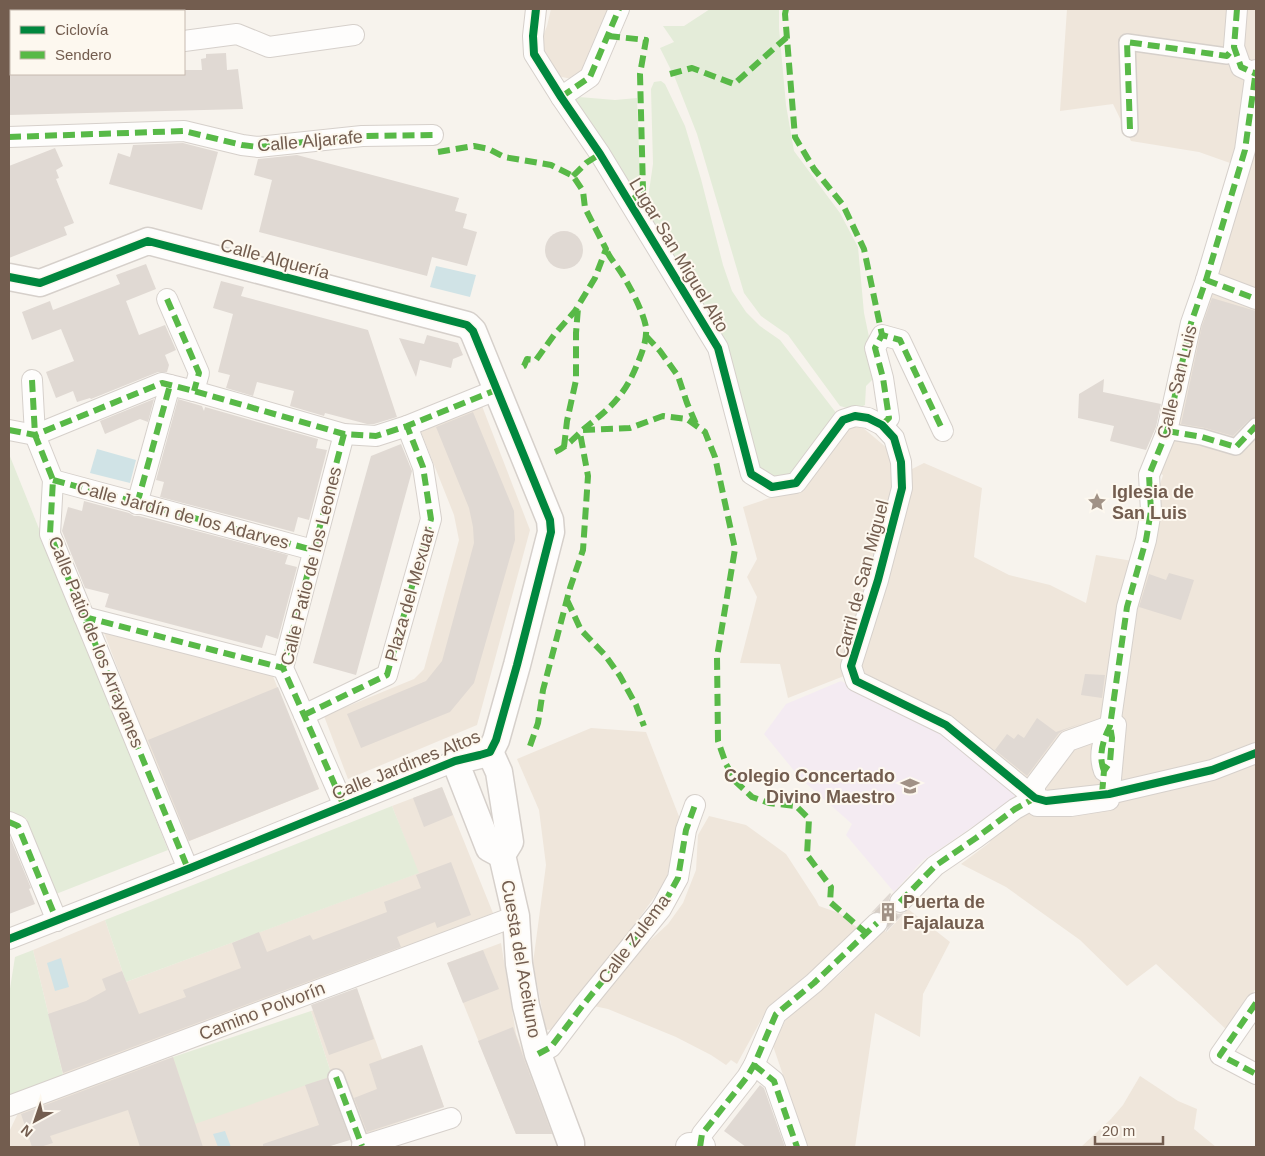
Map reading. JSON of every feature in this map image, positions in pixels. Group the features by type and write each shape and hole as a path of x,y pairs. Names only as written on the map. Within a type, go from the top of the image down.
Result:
{"main road":[{"path":"690,1147 701,1147"}],"street":[{"path":"561,97 590,77 619,9"},
{"path":"1237,9 1234,47 1241,67 1256,72"},
{"name":"Lugar San Miguel Alto","path":"537,13 533,36 534,54 600,154 718,348 751,474 772,486 796,483 843,420 855,416 868,418 882,425"},
{"path":"185,41 237,34 269,46 354,35"},
{"path":"1130,129 1127,42 1227,56 1234,47"},
{"name":"Calle San Luis","path":"1110,726 1127,607 1146,540 1151,511 1149,475 1167,431 1191,323 1206,280 1245,150 1256,72"},
{"name":"Calle Aljarafe","path":"9,137 184,131 258,147 362,136 433,135"},
{"name":"Calle Alquería","path":"9,277 40,283 148,241 467,325 473,331 496,390"},
{"path":"1206,280 1256,299"},
{"path":"167,299 199,373 194,391"},
{"path":"882,425 889,418 883,378 875,348 882,335 900,340 943,431"},
{"name":"Calle Patio de los Arrayanes","path":"32,380 35,434 53,480 50,534 188,869"},
{"path":"9,430 35,434 162,383 344,434 376,436 407,426 496,390"},
{"path":"137,504 170,385"},
{"name":"Calle Jardines Altos","path":"9,939 454,761 490,752 496,740 551,532 550,520 496,390"},
{"name":"Carril de San Miguel","path":"882,425 894,438 901,462 902,488 878,580 851,666 856,681 946,725 1035,798 1037,806 1071,806 1109,800 1105,794"},
{"name":"Plaza del Mexuar","path":"304,714 387,675 431,519 423,467 407,426"},
{"path":"1167,431 1202,437 1236,447 1254,429"},
{"name":"Calle Patio de los Leones","path":"344,434 283,668 344,806"},
{"name":"Calle Jardín de los Adarves","path":"53,480 313,550"},
{"path":"84,617 283,668"},
{"path":"900,902 935,866 1015,809 1035,798 1035,785 1068,741 1116,725 1105,794"},
{"path":"1105,794 1104,771 1100,761 1104,736 1110,726"},
{"name":"Cuesta del Aceituno","path":"490,752 499,772 510,842 502,855 516,916 519,964 526,1006 538,1054 571,1147"},
{"path":"1105,794 1212,770 1256,753"},
{"name":"Cuesta del Aceituno","path":"454,761 489,848 502,855"},
{"name":"Calle Zulema","path":"538,1054 551,1047 661,909 678,878 686,830 696,805"},
{"path":"9,822 18,826 57,921"},
{"name":"Camino Polvorín","path":"9,1106 516,916"},
{"path":"701,1147 702,1134 747,1077 754,1065 776,1014 814,983 877,924"},
{"path":"1256,1003 1220,1055 1256,1074"},
{"path":"754,1065 774,1081 797,1147"},
{"path":"336,1077 362,1147 451,1118"}],"shaded area":[{"path":"551,9 611,9 593,59 577,80 557,76 540,44"},
{"path":"1067,9 1256,9 1256,988 1229,1032 1156,964 1127,986 1080,940 1006,887 961,864 989,843 1029,786 844,676 788,698 780,664 740,663 757,597 747,577 757,559 743,507 802,487 850,425 862,427 912,469 924,463 982,488 974,557 1009,575 1050,585 1086,603 1096,555 1145,563 1155,500 1163,475 1153,470 1198,308 1247,169 1199,152 1131,141 1113,104 1060,111"},
{"path":"436,266 476,275 470,297 430,287"},
{"path":"482,406 530,530 477,725 348,779 324,716 414,679 424,669 459,540 454,515 421,432"},
{"path":"97,449 136,460 130,483 90,473"},
{"path":"103,630 272,674 319,789 187,842"},
{"name":"Colegio Concertado Divino Maestro","path":"841,681 949,738 1021,794 922,861 894,892 846,835 852,824 800,778 764,734 786,704"},
{"path":"591,728 646,732 680,819 666,881 559,1029 546,1030 533,963 546,865 539,810 517,759"},
{"path":"442,787 493,913 64,1079 33,950 105,920 126,982 418,873 392,806"},
{"path":"709,816 746,825 786,854 819,906 839,913 859,929 766,1011 737,1064 731,1060 726,1065 676,1037 608,1009 589,1005 632,957 668,924 683,903 696,870 698,835"},
{"path":"908,909 950,942 923,994 920,1037 875,1013 855,1147 808,1147 773,1046 787,1017 837,977 884,930 887,932"},
{"path":"501,943 516,1034 554,1134 516,1134 447,963"},
{"path":"61,958 69,987 55,991 47,963"},
{"path":"359,994 382,1059 422,1045 444,1107 327,1147 9,1147 9,1132 20,1109 173,1057 332,1076 311,1011"},
{"path":"1140,1076 1178,1101 1197,1109 1194,1129 1216,1147 1081,1147 1123,1105"},
{"path":"225,1131 231,1147 218,1147 213,1134"}],"green space":[{"path":"710,9 779,9 786,105 794,151 840,213 858,247 864,313 877,375 866,386 865,405 854,410 840,406 788,335 761,316 744,293 697,134 675,78 660,48 674,42 663,26 684,26"},
{"path":"661,81 665,84 685,126 723,265 732,291 746,312 760,326 780,340 837,414 791,474 779,477 764,475 755,463 731,379 646,212 653,164 651,89 654,82"},
{"path":"579,97 615,100 637,98 640,179 633,186 621,178 571,103"},
{"path":"9,454 168,850 56,894 26,818 9,811"},
{"path":"392,806 419,873 126,982 105,920"},
{"path":"33,950 64,1079 9,1097 9,995 15,957"},
{"path":"311,1011 332,1076 195,1124 173,1057"}],"building":[{"path":"226,53 227,70 238,69 243,109 9,115 9,75 185,75 185,70 202,70 201,59 206,58 206,54"},
{"path":"183,143 218,152 202,210 109,184 118,153 130,157 133,145"},
{"path":"55,148 63,166 56,170 59,178 56,179 74,223 64,227 67,235 9,258 9,166"},
{"path":"297,155 459,198 455,211 467,214 463,228 477,232 467,266 432,257 427,276 259,232 272,180 254,175 258,159"},
{"path":"564,231 577,237 583,250 577,263 564,269 551,263 545,250 551,237"},
{"path":"146,264 156,289 126,301 139,335 165,325 176,350 165,355 169,365 167,372 158,372 91,399 77,402 73,391 56,398 46,372 74,361 61,329 32,340 22,312 50,301 53,310 120,284 116,275"},
{"path":"221,281 244,287 241,296 368,330 397,417 374,424 367,424 325,413 324,416 290,406 294,391 257,382 253,396 226,388 230,375 218,372 233,314 213,308"},
{"path":"1212,298 1256,311 1256,417 1249,420 1233,436 1181,424 1202,326"},
{"path":"427,335 458,343 463,355 453,359 451,368 420,360 416,377 399,338 424,344"},
{"path":"1104,379 1103,392 1161,404 1156,427 1146,450 1110,441 1114,426 1078,418 1079,394"},
{"path":"154,399 148,422 140,419 105,434 100,421"},
{"path":"178,399 202,406 204,411 205,407 318,439 316,448 327,450 309,520 298,517 294,532 160,497 164,482 156,480"},
{"path":"473,412 514,511 515,540 474,683 450,712 361,748 347,714 426,681 442,661 474,543 469,508 436,427"},
{"path":"401,444 412,471 356,675 313,663 371,456"},
{"path":"84,501 134,516 288,555 285,564 297,567 278,639 266,635 262,648 105,607 109,594 85,588 62,531 68,507 82,511"},
{"path":"1169,573 1194,580 1181,620 1139,607 1149,574 1166,580"},
{"path":"1085,674 1105,675 1102,698 1081,695"},
{"path":"278,687 319,789 189,841 148,740"},
{"path":"1037,718 1056,732 1082,723 1059,733 1027,776 995,750 1007,734 1014,739 1018,734 1024,738"},
{"path":"442,787 453,815 424,827 413,798"},
{"path":"9,835 31,888 29,889 35,904 9,914"},
{"path":"451,862 471,915 437,928 435,922 397,937 401,947 63,1073 48,1014 86,1001 106,990 102,979 122,971 139,1014 186,997 183,990 241,968 232,943 259,932 267,952 310,935 313,940 387,912 384,902 421,888 416,875"},
{"path":"890,893 888,905 891,910 898,914 904,913 886,932 889,921 886,915 875,911 871,913"},
{"path":"483,950 499,989 463,1003 447,963"},
{"path":"357,988 374,1039 329,1055 311,1005"},
{"path":"513,1027 552,1134 516,1134 478,1041"},
{"path":"422,1045 444,1107 367,1132 354,1098 377,1089 369,1064"},
{"path":"173,1057 203,1147 140,1147 128,1110 50,1136 53,1143 32,1147 21,1114"},
{"path":"327,1078 350,1140 327,1147 263,1147 263,1144 319,1125 305,1085"},
{"path":"760,1085 764,1088 785,1147 746,1147 724,1131"}],"tunnel":[{"path":"877,923 900,902"}],"marked path":[{"path":"561,97 590,77 619,9"},
{"path":"786,9 795,137 814,169 843,205 864,249 882,335"},
{"path":"1237,9 1234,47 1241,67 1256,74"},
{"path":"608,36 646,40 640,74 643,190 630,202"},
{"path":"670,74 692,68 734,84 787,37"},
{"path":"1130,129 1127,42 1227,56 1234,47"},
{"path":"1104,771 1101,759 1102,748 1110,726 1127,607 1146,540 1151,511 1149,475 1167,431 1191,323 1206,280 1245,150 1256,70"},
{"path":"9,137 184,131 258,147 362,136 433,135"},
{"path":"438,152 474,146 489,149 504,157 551,165 573,176 583,191 585,208 606,249 595,278 575,311 536,360 527,359 522,367"},
{"path":"573,176 586,163 600,154"},
{"path":"555,452 567,444 617,399 631,378 644,344 646,327 642,313 635,297 606,249"},
{"path":"1206,280 1256,299"},
{"path":"167,299 199,373 194,391"},
{"path":"564,447 567,421 576,380 578,308"},
{"path":"882,425 889,418 883,378 875,348 882,335 900,340 943,431"},
{"path":"646,336 660,351 678,376 696,424"},
{"path":"32,380 35,435 53,480 50,534 188,869"},
{"path":"9,430 35,435 162,383 344,434 376,436 407,426 496,390"},
{"path":"137,504 170,385"},
{"path":"583,430 630,428 663,416 687,419 705,432 715,457 735,549 717,657 718,741 726,764 736,782 752,797 769,803 796,806 809,819 807,855 831,887 830,902 866,933"},
{"path":"304,715 387,675 431,519 423,467 407,426"},
{"path":"1167,431 1202,437 1236,447 1256,426"},
{"path":"530,746 538,723 543,690 570,588 583,550 588,476 580,433"},
{"path":"344,434 283,668 344,806"},
{"path":"53,480 313,550"},
{"path":"567,600 581,630 605,655 620,676 636,705 644,726"},
{"path":"84,617 283,668"},
{"path":"1102,794 1104,771 1110,762 1112,738 1110,726"},
{"path":"900,902 935,866 1015,809 1035,798"},
{"path":"538,1054 551,1047 661,909 678,878 686,830 695,805"},
{"path":"9,822 18,826 57,921"},
{"path":"700,1147 702,1134 747,1077 754,1065 776,1014 814,983 877,923"},
{"path":"1256,1003 1220,1055 1256,1074"},
{"path":"754,1065 774,1081 797,1147"},
{"path":"336,1077 362,1146"}],"cycle path":[{"path":"536,9 533,36 534,54 600,154 718,348 751,474 772,487 796,483 843,420 855,416 868,418 882,425 894,438 901,462 902,488 878,580 851,666 856,681 946,725 1035,798 1046,801 1109,794 1212,770 1256,753"},
{"path":"9,277 40,283 148,241 467,325 473,331 550,520 551,532 517,665 496,740 490,752 455,761 9,939"}],"place":[{"name":"Iglesia de San Luis","path":"1097,502"},
{"name":"Colegio Concertado Divino Maestro","path":"910,786"},
{"name":"Puerta de Fajalauza","path":"888,912"}]}
